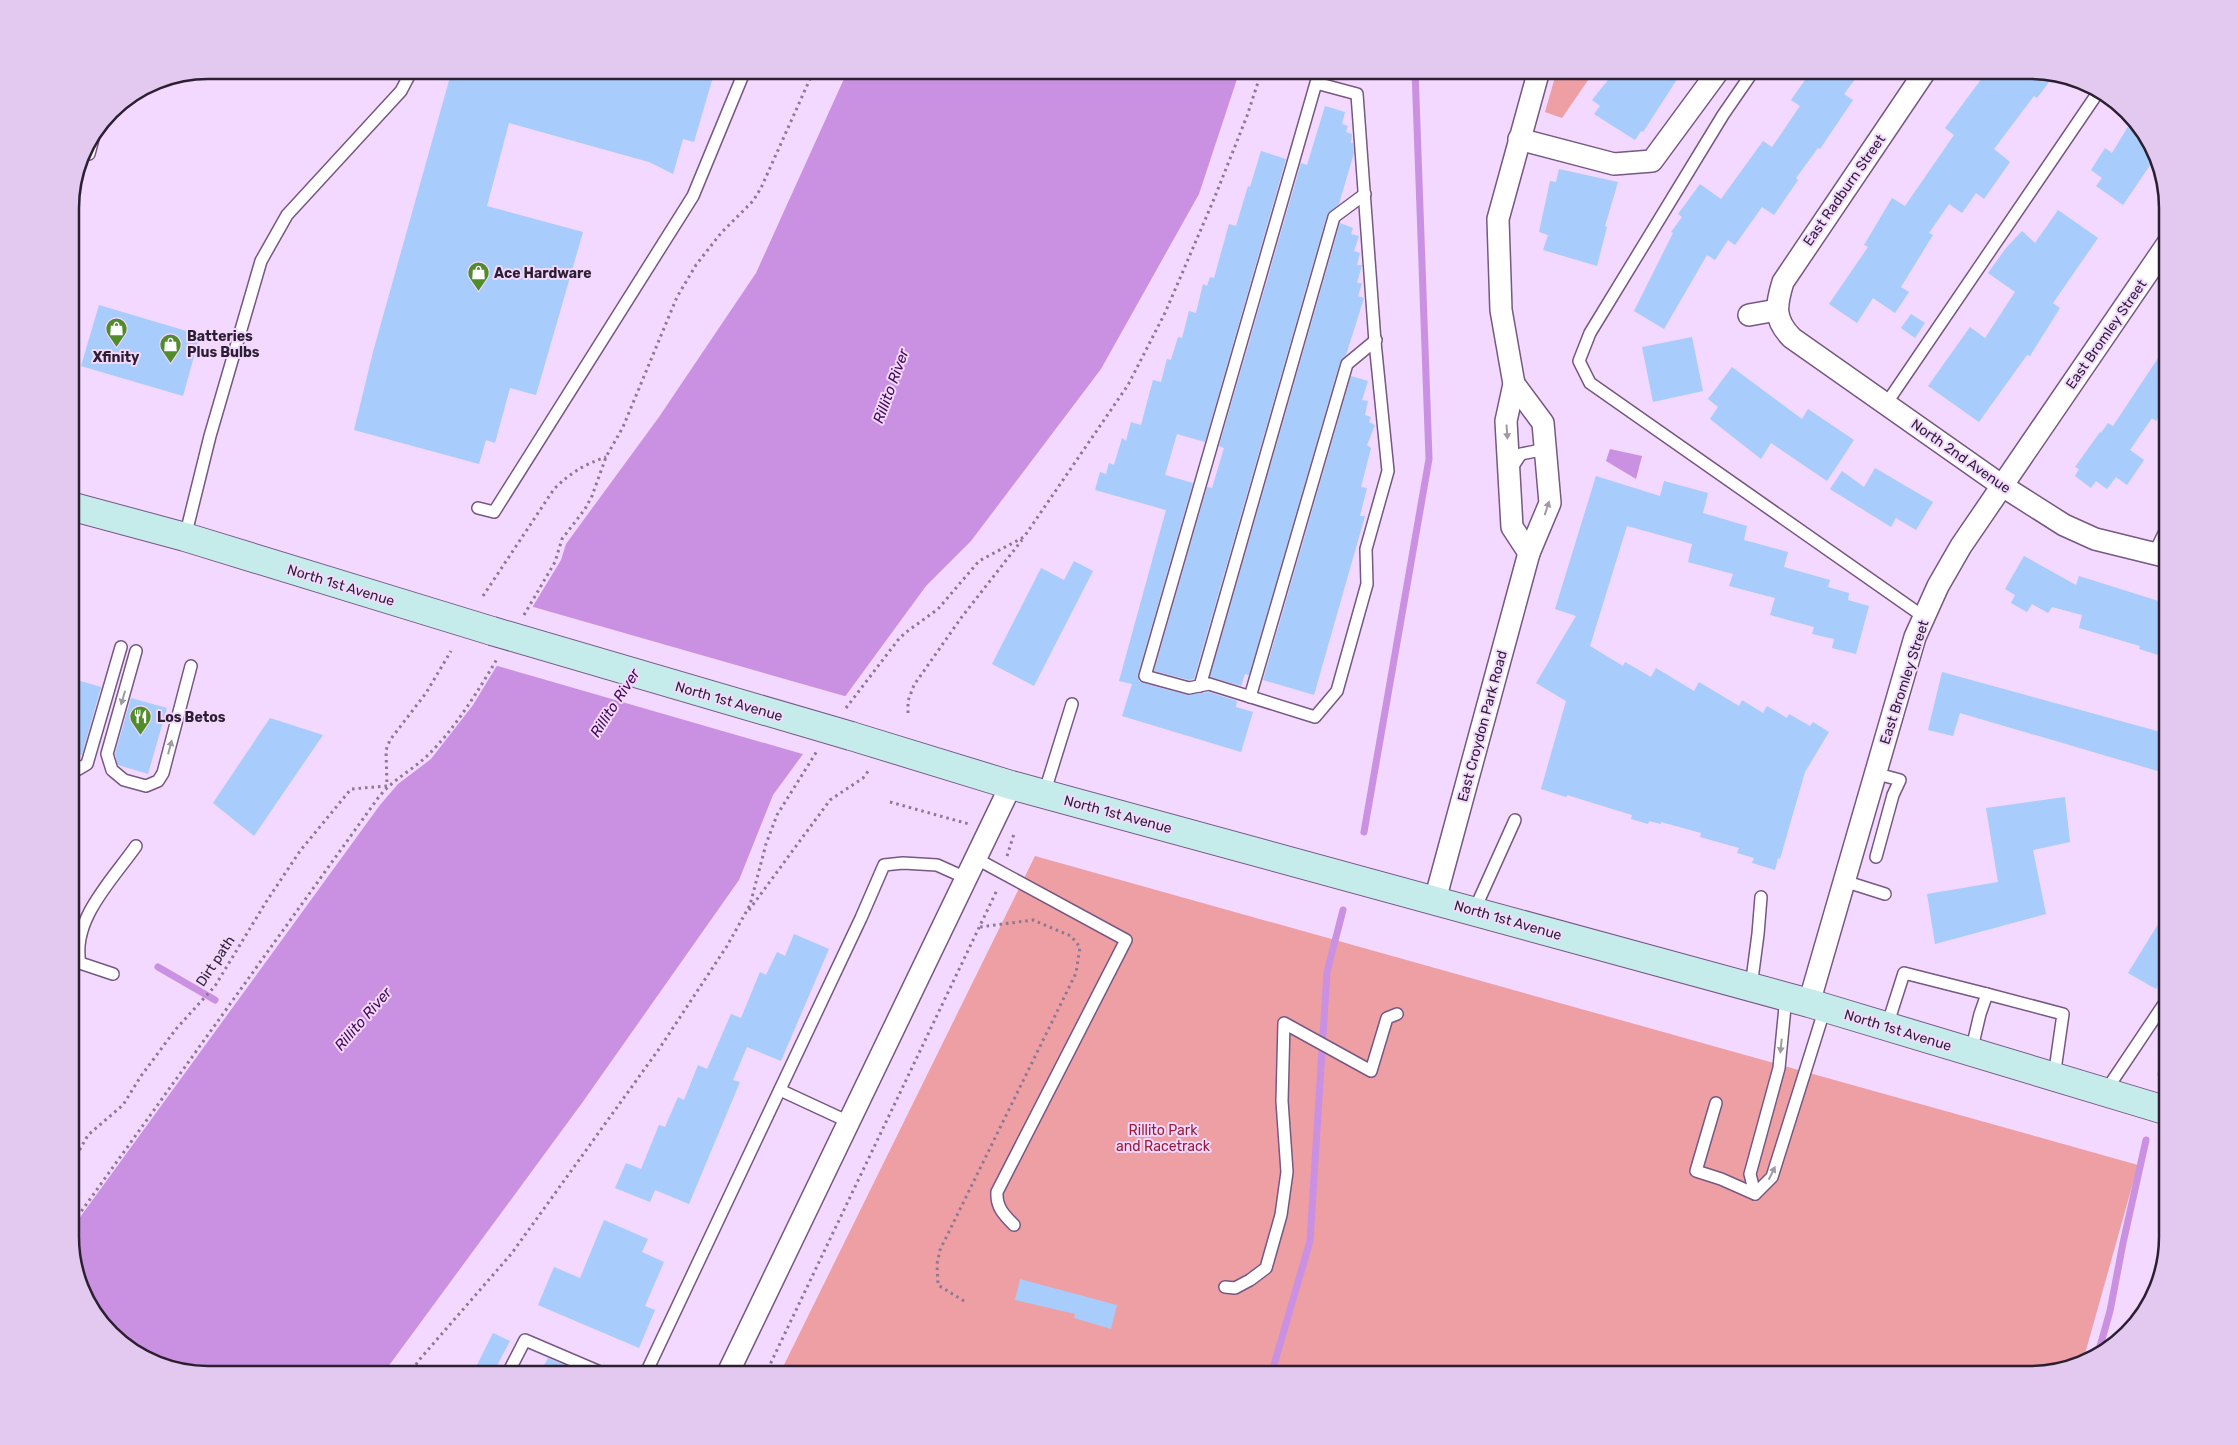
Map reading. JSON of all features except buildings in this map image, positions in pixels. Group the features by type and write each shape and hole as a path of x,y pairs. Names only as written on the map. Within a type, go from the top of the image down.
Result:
{"main road":[{"name":"North 1st Avenue","path":"79,508 185,537 492,631 852,736 1011,785 1806,1003 2159,1108"}],"street":[{"name":"East Croydon Park Road","path":"1529,553 1512,527 1506,421 1514,384 1501,310 1498,219 1536,79"},
{"path":"1519,139 1614,164 1652,161 1669,141 1713,79"},
{"name":"East Radburn Street","path":"1778,313 1777,302 1783,282 1797,258 1920,79"},
{"name":"East Bromley Street","path":"1806,1003 1844,881 1915,637 1924,617 1961,546 2159,256"},
{"path":"1749,315 1778,313"},
{"name":"North 2nd Avenue","path":"1778,313 1782,328 1792,338 2002,485 2064,525 2095,539 2159,555"},
{"name":"East Croydon Park Road","path":"1435,900 1529,553 1550,503 1543,423 1514,384"},
{"path":"731,1366 1011,785"}],"lane":[{"path":"185,537 210,436 261,261 287,214 401,91 407,79"},
{"path":"478,508 494,512 693,196 742,79"},
{"path":"1748,79 1723,115 1590,333 1579,360 1590,383 1924,617"},
{"path":"1316,83 1357,94 1365,194 1388,471 1366,549 1367,584 1337,691 1315,717 1209,684 1189,688 1145,676 1316,83"},
{"path":"1886,404 2095,96"},
{"path":"1200,686 1334,217 1365,194"},
{"path":"1250,697 1347,364 1376,340"},
{"path":"1509,472 1520,454 1536,450 1546,458"},
{"path":"79,769 87,764 121,647"},
{"path":"136,651 107,754 112,770 124,780 146,786 158,781 163,773 191,666"},
{"path":"1044,794 1072,704"},
{"path":"1874,773 1900,780 1893,795 1876,857"},
{"path":"1474,911 1515,820"},
{"path":"79,943 88,912 136,846"},
{"path":"975,858 1126,940 997,1192 996,1202 1014,1225"},
{"path":"649,1366 884,865 903,863 937,865 966,878"},
{"path":"1844,881 1885,894"},
{"path":"1751,988 1758,934 1760,896"},
{"path":"79,959 80,963 114,974"},
{"path":"1887,1026 1904,973 2063,1014 2054,1077"},
{"path":"1971,1052 1987,994"},
{"path":"1756,1194 1750,1174 1779,1068 1806,1003"},
{"path":"1756,1194 1772,1177 1806,1003"},
{"path":"2105,1092 2159,1011"},
{"path":"1225,1287 1235,1288 1266,1268 1281,1215 1287,1172 1282,1101 1284,1024 1371,1071 1387,1018 1397,1014"},
{"path":"780,1090 849,1122"},
{"path":"1716,1103 1696,1171 1756,1194"},
{"path":"512,1366 525,1340 586,1366"}],"path":[{"path":"523,616 552,568 562,539 585,509 592,496 606,457 623,427 677,298 696,265 721,233 753,201 761,188 810,79"},
{"path":"482,596 554,489 568,474 589,462 606,457"},
{"path":"908,713 908,701 914,685 961,618 1024,537"},
{"path":"387,786 386,750 390,740 426,693 451,651"},
{"path":"79,1214 387,786 428,755 464,710 498,658"},
{"path":"745,916 830,800 863,778 869,770"},
{"name":"Dirt path","path":"79,1151 88,1135 123,1105 140,1076 176,1029 215,986 290,865 351,789 387,786"},
{"path":"890,802 971,825"},
{"path":"1007,857 1014,834"},
{"path":"768,1366 997,890"},
{"path":"964,1301 938,1285 937,1264 940,1250 1076,974 1080,947 1071,936 1032,920 980,926"}],"green space":[{"path":"1554,79 1589,79 1562,118 1545,112"},
{"name":"Rillito Park and Racetrack","path":"1035,856 2138,1165 2085,1354 2064,1362 2047,1365 783,1366"}],"water":[{"name":"Rillito River","path":"844,79 1237,79 1199,194 1101,369 971,541 926,586 773,795 739,880 582,1103 389,1366 191,1365 174,1362 136,1345 100,1309 89,1287 81,1263 79,1219 380,805 398,784 431,759 473,705 561,560 566,544 659,417 756,273"},
{"path":"1610,449 1642,456 1636,479 1606,461"}],"pier":[{"path":"530,606 848,697 806,755 494,665"}],"waterway":[{"path":"1364,832 1429,459 1415,79"},
{"path":"1274,1366 1310,1241 1327,972 1343,910"},
{"path":"158,967 215,1000"},
{"path":"2100,1346 2110,1311 2146,1140"}],"place":[{"name":"Ace Hardware","path":"478,292"},
{"name":"Xfinity","path":"116,348"},
{"name":"Batteries Plus Bulbs","path":"171,363"},
{"name":"Los Betos","path":"141,736"}]}
